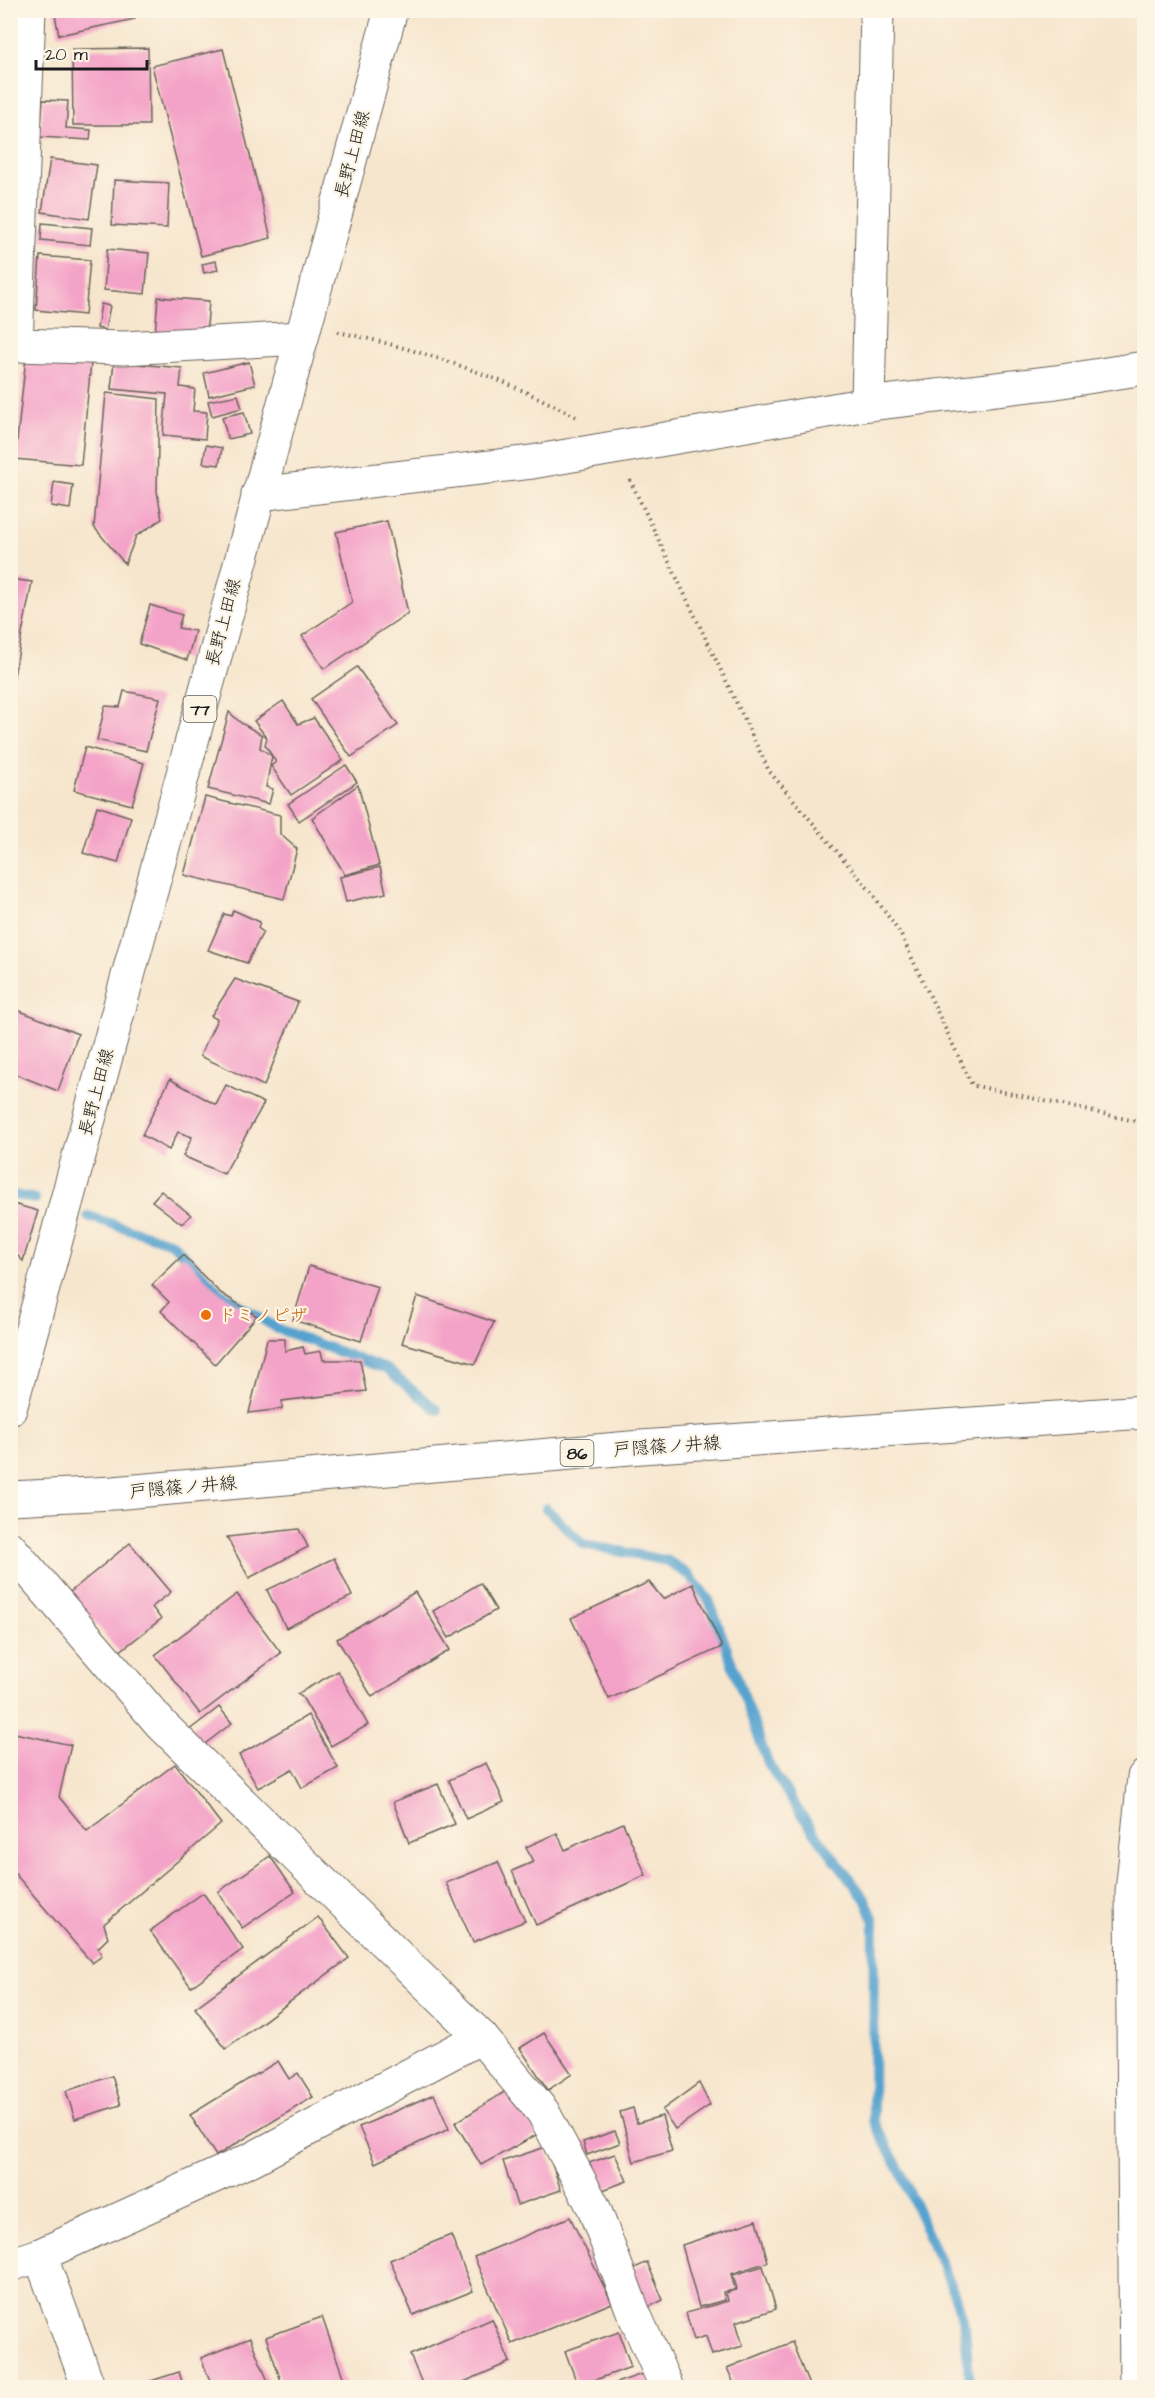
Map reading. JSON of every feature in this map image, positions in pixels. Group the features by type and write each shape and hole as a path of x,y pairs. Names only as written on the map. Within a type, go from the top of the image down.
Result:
{"street":[{"path":"29,10 13,346 124,348 302,338"},
{"name":"長野上田線","path":"10,1408 391,10"},
{"path":"868,404 877,10"},
{"path":"258,494 532,462 868,404 1056,382 1144,368"},
{"name":"戸隠篠ノ井線","path":"10,1498 125,1492 641,1447 1144,1412"},
{"path":"10,1548 161,1724 481,2037 543,2112 594,2208 632,2309 667,2388"},
{"path":"1136,2388 1138,1891 1144,1777"},
{"path":"89,2388 25,2260 252,2159 481,2037"}],"path":[{"path":"334,331 385,342 530,393 576,416 615,448 768,771 872,892 901,935 972,1085 1144,1122"}],"building":[{"path":"54,10 133,10 135,19 59,35"},
{"path":"148,48 149,125 73,125 72,49"},
{"path":"223,49 271,238 201,256 152,66"},
{"path":"43,100 68,101 66,128 91,130 90,140 40,137"},
{"path":"50,159 97,165 89,219 42,212"},
{"path":"114,180 169,183 167,228 112,225"},
{"path":"42,223 92,228 90,245 41,240"},
{"path":"107,249 149,253 145,294 104,290"},
{"path":"40,256 90,260 85,315 36,310"},
{"path":"216,261 218,270 204,273 202,264"},
{"path":"158,297 209,301 206,338 155,334"},
{"path":"101,304 110,306 105,330 97,328"},
{"path":"26,357 91,363 81,465 15,459"},
{"path":"114,362 182,368 180,387 195,389 193,411 207,412 205,439 163,435 167,394 111,389"},
{"path":"249,362 255,385 209,396 204,373"},
{"path":"106,393 159,399 157,491 162,519 136,536 125,564 94,527"},
{"path":"238,395 242,408 212,416 208,401"},
{"path":"244,412 250,434 228,439 222,417"},
{"path":"206,445 222,448 219,465 203,463"},
{"path":"54,482 73,485 70,509 51,506"},
{"path":"387,521 408,613 324,669 302,636 352,602 336,532"},
{"path":"10,579 32,582 13,681 10,680"},
{"path":"150,605 182,615 178,628 195,631 187,660 139,644"},
{"path":"357,667 398,725 351,757 311,699"},
{"path":"124,691 160,698 146,751 97,740 105,706 120,707"},
{"path":"283,701 298,724 314,718 343,760 291,795 271,766 276,762 265,745 267,738 254,721"},
{"path":"229,712 241,723 262,735 260,748 272,756 266,787 273,789 269,804 208,789"},
{"path":"85,747 144,763 132,805 74,790"},
{"path":"346,765 357,782 299,821 288,804"},
{"path":"358,785 379,865 345,875 312,818"},
{"path":"205,797 280,815 280,834 297,849 284,899 184,875"},
{"path":"97,806 131,817 118,863 83,853"},
{"path":"380,867 386,893 346,902 340,877"},
{"path":"233,910 260,922 258,928 263,932 247,963 208,950 224,914 231,916"},
{"path":"235,979 298,1002 264,1086 200,1056 217,1019 211,1016"},
{"path":"10,1007 78,1034 58,1091 10,1072"},
{"path":"170,1079 216,1105 226,1085 264,1103 224,1174 183,1156 192,1137 178,1132 169,1150 142,1135"},
{"path":"161,1191 191,1215 182,1224 152,1201"},
{"path":"10,1203 38,1211 23,1261 10,1248"},
{"path":"183,1255 219,1292 257,1316 215,1364 161,1311 169,1302 152,1285"},
{"path":"309,1266 378,1287 361,1341 293,1320"},
{"path":"417,1296 494,1322 475,1364 402,1343"},
{"path":"267,1339 285,1339 285,1351 303,1347 305,1354 321,1351 323,1360 360,1360 366,1391 282,1401 282,1409 249,1413"},
{"path":"299,1529 308,1547 249,1578 227,1537"},
{"path":"130,1543 171,1592 152,1607 161,1619 119,1652 70,1592"},
{"path":"334,1558 352,1596 286,1628 267,1590"},
{"path":"649,1582 663,1599 693,1584 722,1647 609,1699 571,1618"},
{"path":"480,1583 496,1610 449,1638 433,1611"},
{"path":"415,1592 450,1650 372,1697 337,1639"},
{"path":"237,1594 281,1653 200,1714 155,1655"},
{"path":"338,1671 368,1725 331,1746 302,1697 297,1694"},
{"path":"219,1707 232,1723 201,1747 188,1731"},
{"path":"308,1715 338,1768 302,1788 292,1769 258,1788 239,1755"},
{"path":"10,1732 71,1745 59,1797 87,1831 175,1764 221,1824 104,1924 108,1938 98,1948 102,1956 92,1963 10,1868"},
{"path":"486,1763 504,1802 466,1819 449,1780"},
{"path":"438,1784 455,1824 409,1843 393,1802"},
{"path":"623,1823 646,1875 536,1925 512,1871 533,1862 526,1847 557,1833 565,1850"},
{"path":"270,1856 295,1892 242,1928 218,1892"},
{"path":"498,1862 525,1921 473,1942 446,1883"},
{"path":"203,1893 243,1949 191,1987 150,1931"},
{"path":"318,1917 349,1958 226,2049 195,2008"},
{"path":"544,2033 572,2074 548,2090 520,2048"},
{"path":"278,2061 289,2079 298,2073 313,2097 216,2156 190,2115"},
{"path":"112,2076 121,2105 75,2119 66,2091"},
{"path":"699,2083 710,2105 675,2129 662,2110"},
{"path":"509,2089 538,2134 481,2165 455,2123"},
{"path":"434,2094 449,2129 375,2163 359,2127"},
{"path":"633,2108 637,2123 662,2116 672,2151 634,2162 620,2112"},
{"path":"615,2131 620,2143 587,2155 583,2142"},
{"path":"546,2147 561,2190 517,2205 503,2161"},
{"path":"615,2154 627,2181 600,2191 589,2163"},
{"path":"570,2217 612,2303 512,2344 474,2257"},
{"path":"757,2220 768,2262 731,2274 735,2290 723,2292 725,2300 699,2307 682,2245"},
{"path":"451,2235 473,2291 413,2315 390,2260"},
{"path":"647,2262 663,2300 645,2309 629,2271"},
{"path":"763,2266 776,2309 736,2322 743,2346 712,2355 706,2336 694,2340 686,2313 728,2301 726,2293 737,2289 733,2275"},
{"path":"322,2317 347,2388 297,2388 294,2380 282,2384 266,2337"},
{"path":"492,2319 510,2362 450,2388 424,2388 410,2355"},
{"path":"619,2332 631,2367 578,2386 565,2351"},
{"path":"250,2338 270,2386 213,2388 201,2358"},
{"path":"792,2342 810,2388 736,2388 727,2368"},
{"path":"179,2372 184,2388 132,2388 132,2387"},
{"path":"648,2372 653,2388 604,2388 604,2387"}],"waterway":[{"path":"10,1194 35,1199"},
{"path":"88,1216 172,1243 219,1292 278,1329 386,1369 437,1410"},
{"path":"546,1508 583,1544 668,1561 690,1576 709,1600 768,1763 800,1813 865,1899 874,1920 873,2120 901,2173 954,2293 965,2328 970,2388"}],"place":[{"name":"ドミノピザ","path":"206,1315"}]}
